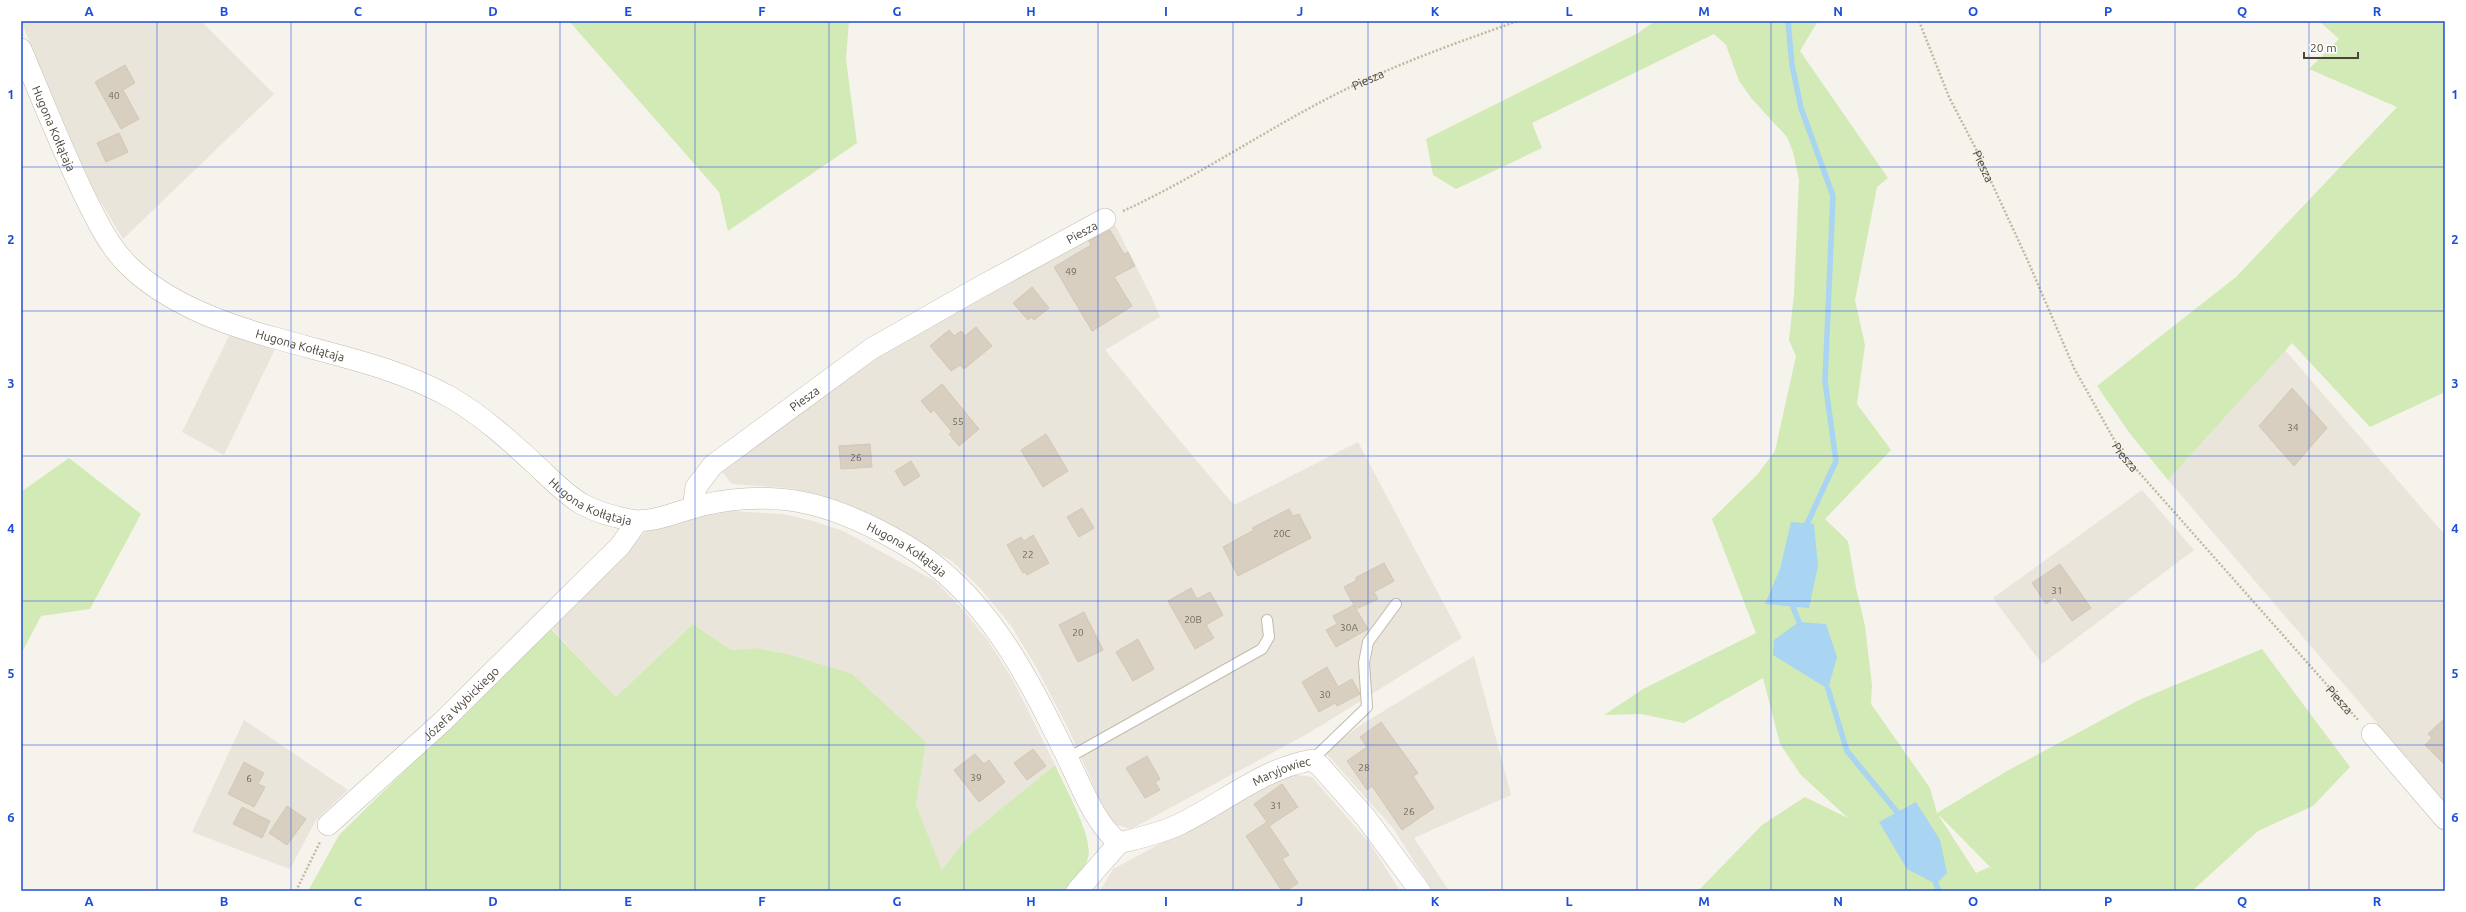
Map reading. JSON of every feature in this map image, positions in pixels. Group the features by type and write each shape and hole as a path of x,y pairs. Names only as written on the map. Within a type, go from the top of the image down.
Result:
{"street":[{"name":"Hugona Kołłątaja","path":"21,49 71,168 100,227 126,264 145,280 194,310 266,336 415,380 446,395 477,413 578,502 604,515 637,522 693,508 748,497 783,498 826,507 864,522 935,564 986,616 1005,640 1068,758 1102,826 1119,843"},
{"name":"Piesza","path":"693,508 696,487 713,465 871,350 980,287 1105,220"},
{"name":"Józefa Wybickiego","path":"328,825 442,722 620,546 637,522"},
{"path":"2372,734 2445,819"},
{"name":"Maryjowiec","path":"1119,843 1179,825 1250,785 1298,762 1312,760 1320,766 1366,818 1420,891"},
{"path":"1077,891 1119,843"}],"lane":[{"path":"1312,760 1367,707 1364,663 1368,642 1396,604"},
{"path":"1068,758 1262,649 1269,637 1267,620"}],"path":[{"name":"Piesza","path":"1105,220 1221,160 1320,103 1432,51 1518,21"},
{"name":"Piesza","path":"1919,21 1949,97 1976,149 2027,259 2074,368 2121,452 2372,734"},
{"path":"296,891 328,825"}],"shaded area":[{"path":"21,21 201,21 274,94 123,239 81,169"},
{"path":"1113,221 1160,317 1105,350 1171,430 1234,505 1358,442 1462,638 1309,733 1131,829 1110,823 1068,728 1036,667 1012,627 980,588 952,561 852,506 821,495 787,488 732,484 717,466 865,362"},
{"path":"232,330 277,345 224,455 182,432"},
{"path":"2285,350 2445,535 2445,802 2168,480"},
{"path":"2142,490 2194,550 2042,664 1993,598"},
{"path":"732,511 783,514 813,521 843,531 935,581 960,606 989,642 1013,680 1055,765 969,835 942,870 916,805 926,742 787,654 757,648 731,650 693,624 616,697 551,628 647,530 703,513"},
{"path":"1474,656 1511,795 1414,838 1449,891 1433,891 1393,828 1325,752 1359,726"},
{"path":"244,720 348,790 316,820 290,869 192,832"},
{"path":"1291,774 1312,777 1371,845 1400,891 1100,891 1113,869"}],"green space":[{"path":"569,21 849,21 846,59 857,143 728,231 719,192"},
{"path":"1655,21 1818,21 1800,51 1888,178 1877,187 1855,300 1865,345 1857,404 1891,450 1825,519 1848,541 1856,588 1865,626 1872,685 1871,704 1930,788 1937,813 2007,771 2139,700 2262,649 2350,767 2313,806 2258,831 2192,891 1698,891 1762,825 1805,797 1848,818 1801,775 1780,744 1763,678 1684,723 1641,714 1604,715 1643,689 1756,633 1712,519 1757,475 1775,451 1796,356 1789,340 1794,294 1799,180 1793,152 1787,137 1752,99 1739,81 1726,45 1714,34 1532,123 1542,148 1456,189 1433,175 1426,139 1638,33","holes":["1940,816 1992,869 1989,867 1976,873"]},
{"path":"2319,21 2445,21 2445,392 2370,427 2292,343 2168,480 2131,435 2097,386 2236,277 2397,107 2309,69 2339,39"},
{"path":"69,458 141,514 90,609 41,616 21,654 21,492"},
{"path":"693,624 731,650 757,648 787,654 852,674 926,742 916,805 942,870 969,835 1055,765 1083,825 1087,838 1089,849 1088,858 1084,867 1064,891 308,891 339,835 550,628 616,697"}],"water":[{"path":"1791,522 1814,524 1818,566 1809,608 1765,604 1780,569"},
{"path":"1799,622 1826,624 1837,657 1828,689 1773,655 1774,640"},
{"path":"1916,802 1940,840 1947,873 1936,884 1907,869 1879,822"}],"building":[{"path":"125,65 135,83 123,90 139,119 121,129 95,82"},
{"path":"119,133 128,152 106,162 97,143"},
{"path":"1110,230 1124,254 1128,252 1135,266 1114,277 1132,306 1092,331 1054,267 1091,245 1089,241"},
{"path":"1032,287 1049,308 1034,320 1031,317 1028,320 1013,303"},
{"path":"976,327 992,346 964,369 960,365 951,371 930,346 949,330 954,336 961,331 965,336"},
{"path":"942,384 979,429 959,446 949,434 952,432 934,410 931,413 921,401"},
{"path":"2292,388 2327,428 2294,466 2259,426"},
{"path":"1046,434 1068,471 1043,487 1021,450"},
{"path":"870,444 872,467 841,469 839,446"},
{"path":"911,461 920,476 904,486 895,471"},
{"path":"1082,508 1094,528 1079,537 1067,517"},
{"path":"1289,509 1293,516 1299,514 1311,538 1238,576 1223,547 1254,530 1252,528"},
{"path":"1033,535 1049,563 1027,575 1025,572 1023,573 1007,545 1021,537 1024,541"},
{"path":"1384,563 1394,581 1374,592 1378,599 1356,609 1368,629 1336,647 1326,630 1337,624 1333,616 1354,605 1344,587 1357,580 1355,578"},
{"path":"2060,564 2091,608 2072,621 2055,597 2046,604 2032,583"},
{"path":"1191,588 1197,599 1210,592 1223,615 1206,625 1214,638 1195,649 1168,601"},
{"path":"1084,612 1103,650 1078,662 1059,625"},
{"path":"1138,639 1154,669 1133,681 1116,652"},
{"path":"1327,667 1338,687 1352,679 1360,694 1337,706 1335,703 1319,712 1302,682"},
{"path":"2445,718 2445,765 2425,745 2432,738 2428,734"},
{"path":"1381,722 1418,773 1413,776 1434,808 1402,830 1372,786 1367,790 1347,761 1367,747 1360,737"},
{"path":"1033,749 1046,766 1027,780 1014,763"},
{"path":"975,754 984,764 989,760 1005,782 979,802 954,770"},
{"path":"1147,756 1160,779 1155,782 1160,790 1145,798 1126,768"},
{"path":"244,762 264,773 258,784 265,787 254,807 228,794"},
{"path":"1282,784 1298,807 1269,826 1289,855 1282,859 1298,883 1286,891 1282,891 1246,836 1267,822 1254,804"},
{"path":"287,806 306,819 287,845 269,833"},
{"path":"242,807 270,821 262,838 233,824"}],"waterway":[{"path":"1788,21 1792,65 1801,108 1833,196 1825,381 1836,461 1807,524"},
{"path":"1793,607 1799,622"},
{"path":"1828,689 1847,751 1897,812"},
{"path":"1936,884 1939,891"}]}
